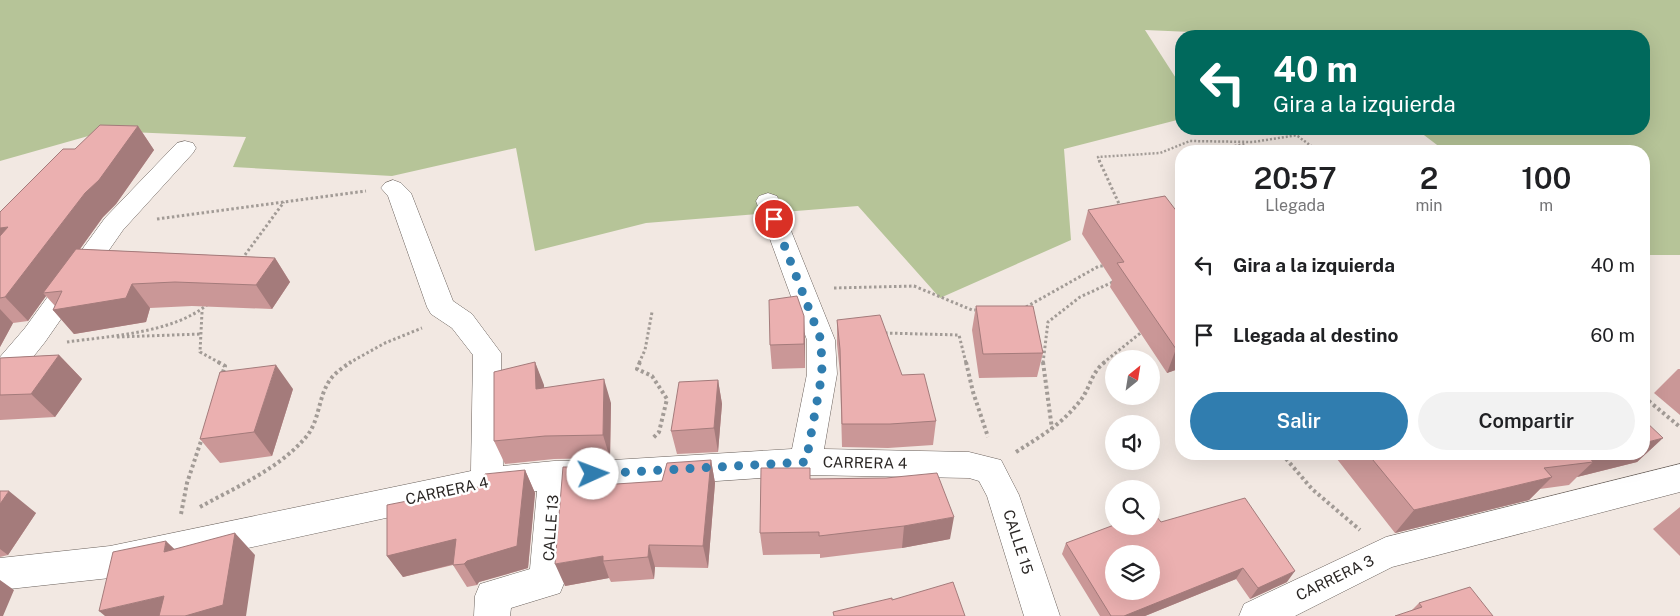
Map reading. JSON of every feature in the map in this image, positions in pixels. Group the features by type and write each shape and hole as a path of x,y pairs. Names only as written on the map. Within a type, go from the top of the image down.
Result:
{"street":[{"path":"0,378 35,335 114,224 185,148"},
{"path":"393,188 399,193 441,307 462,320 486,353 487,482"},
{"path":"768,201 821,340 822,374 806,462"},
{"name":"CARRERA 4","path":"0,574 110,562 487,482 554,475 613,474 806,462 969,464 990,470"},
{"name":"CALLE 15","path":"990,470 1003,495 1042,616"},
{"name":"CALLE 13","path":"492,616 493,596 547,581 554,475"},
{"name":"CARRERA 3","path":"1257,616 1386,553 1680,478"}],"path":[{"path":"1238,145 1298,135 1310,145"},
{"path":"1180,145 1190,141 1253,142"},
{"path":"1122,210 1098,157 1160,153 1175,147"},
{"path":"114,224 196,215 393,188"},
{"path":"238,264 285,202"},
{"path":"1019,307 1028,306 1099,266 1116,267"},
{"path":"1052,429 1043,365 1048,322 1080,297 1116,280"},
{"path":"800,289 914,286 972,310 982,310"},
{"path":"110,337 188,318 202,311 208,304"},
{"path":"202,311 200,352 225,366 219,384"},
{"path":"613,474 627,465 659,432 668,399 656,378 644,370 637,369 645,350 652,312"},
{"path":"197,509 281,461 309,434 329,381 354,360 386,341 419,329 462,320"},
{"path":"990,470 1062,422 1082,399 1097,368 1151,326"},
{"path":"882,334 898,332 942,337 959,335 973,392 990,444 990,470"},
{"path":"35,335 61,343 110,337 201,334"},
{"path":"1650,402 1680,427"},
{"path":"189,514 180,519 187,483 205,429"},
{"path":"1287,460 1312,489 1386,553"}],"green space":[{"path":"0,0 1680,0 1680,255 1650,255 1650,145 1437,145 1424,135 1650,135 1650,30 1145,30 1175,77 1175,121 1064,149 1071,240 940,298 858,206 646,223 535,251 516,148 392,176 233,167 246,137 106,131 0,161"}],"building":[{"path":"100,125 138,126 99,180 85,193 5,297 0,298 0,236 8,227 0,228 0,212 63,149 75,149"},
{"path":"1165,196 1175,209 1175,348 1117,263 1124,262 1088,210"},
{"path":"76,249 275,258 256,285 175,282 132,284 126,298 53,310 62,291 43,293"},
{"path":"797,296 804,316 804,344 770,345 769,300"},
{"path":"976,306 1033,306 1043,353 983,354"},
{"path":"880,315 902,375 924,374 936,421 890,424 842,424 840,349 837,320"},
{"path":"59,355 31,394 0,395 0,358"},
{"path":"535,362 536,389 604,379 603,435 545,436 494,441 494,372"},
{"path":"276,365 254,432 200,439 220,372"},
{"path":"718,380 714,428 671,431 679,382"},
{"path":"1650,426 1663,438 1650,441"},
{"path":"711,460 703,546 649,545 648,557 603,561 603,556 555,564 563,467 602,467 601,485 662,481 667,463"},
{"path":"1373,460 1591,460 1593,462 1544,468 1552,477 1414,510"},
{"path":"761,468 810,468 810,479 886,478 937,473 954,517 904,526 819,536 819,532 760,533"},
{"path":"525,470 517,546 467,561 464,564 453,565 456,539 387,556 387,505 483,486 485,474"},
{"path":"0,491 9,491 0,504"},
{"path":"1245,498 1295,571 1258,588 1243,568 1124,616 1111,616 1066,543 1105,528 1105,535 1160,535 1160,521"},
{"path":"235,533 223,605 185,616 159,616 164,596 99,611 113,552 166,541 164,552"},
{"path":"953,582 965,616 834,616 833,612 892,598 892,600"},
{"path":"1470,587 1493,616 1395,616 1422,607 1419,603"}],"route":[{"path":"593,474 806,462 822,374 821,340 774,219"}]}
